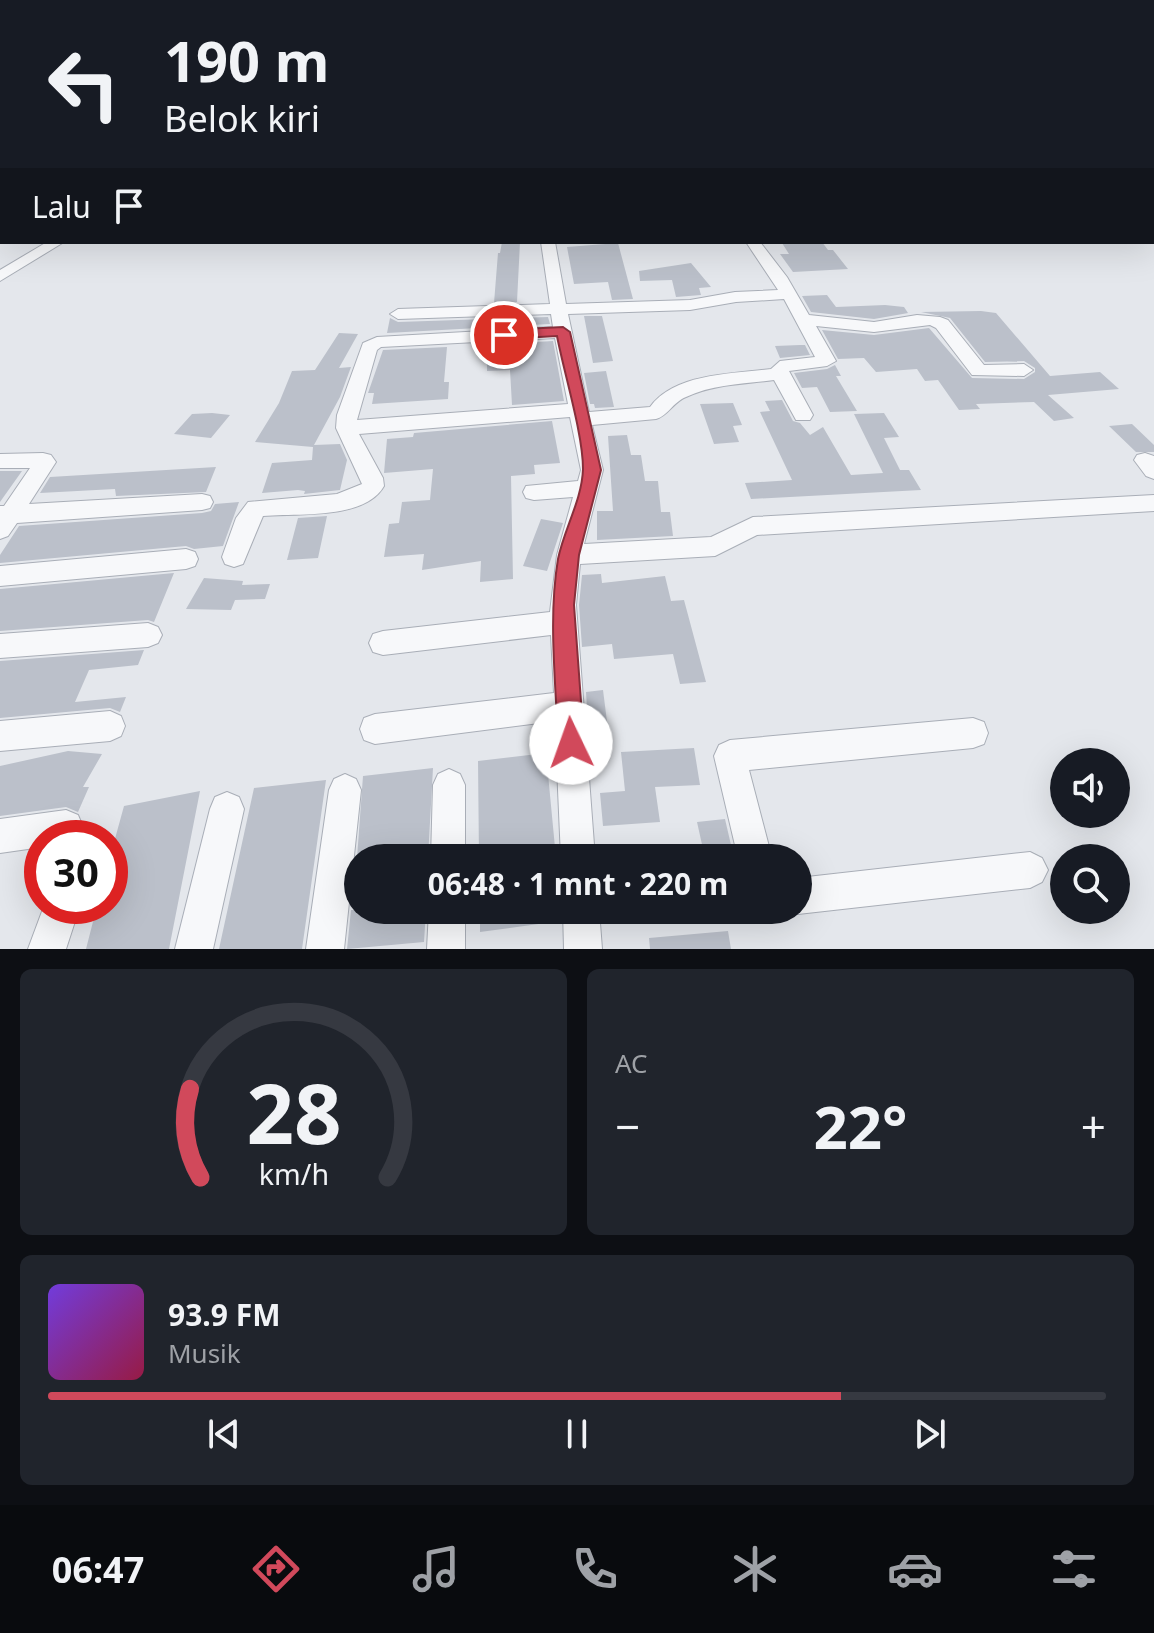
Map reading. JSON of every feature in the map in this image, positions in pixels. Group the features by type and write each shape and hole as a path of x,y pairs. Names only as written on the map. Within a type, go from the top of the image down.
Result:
{"street":[{"path":"0,276 54,244"},
{"path":"548,244 592,470 569,555 563,622 577,844"},
{"path":"754,244 789,294 827,361 783,366 780,374 803,415"},
{"path":"234,557 248,518 256,508 351,501 369,492 373,486 372,478 346,428 347,415 372,344 709,304 735,297 789,294"},
{"path":"398,314 561,320"},
{"path":"804,320 875,327 912,320 933,321 942,324 979,371 1024,370"},
{"path":"346,428 656,413 663,402 677,393 780,374"},
{"path":"0,461 45,462 3,520"},
{"path":"534,492 589,488"},
{"path":"3,520 202,502"},
{"path":"569,555 715,546 753,526 1154,503"},
{"path":"0,576 186,559"},
{"path":"383,643 563,622"},
{"path":"0,646 148,635"},
{"path":"375,729 569,705"},
{"path":"0,736 110,726"},
{"path":"752,844 730,756 973,733"},
{"path":"448,844 449,785"},
{"path":"325,949 345,790"},
{"path":"194,949 227,809"},
{"path":"0,836 24,833"},
{"path":"812,894 1030,870"},
{"path":"47,949 56,924"},
{"path":"446,949 447,924"},
{"path":"582,924 583,949"}],"building":[{"path":"502,244 520,244 517,302 494,303"},
{"path":"618,244 633,299 612,300 608,282 574,284 567,247"},
{"path":"783,244 824,244 828,250 833,250 848,269 793,272 780,254 789,254"},
{"path":"691,263 711,287 699,288 701,295 676,297 672,280 640,281 639,271"},
{"path":"827,295 836,307 885,305 904,307 908,313 914,312 874,319 811,312 802,296"},
{"path":"921,312 996,313 1050,376 1100,372 1119,389 1048,395 1074,418 1054,421 1034,402 976,404 980,409 959,410 938,380 925,381 917,369 876,372 864,358 838,359 822,330 874,335 929,328 972,378 1024,379 1035,372 1035,368 1024,361 985,362 950,318"},
{"path":"584,316 602,316 613,361 593,363"},
{"path":"548,317 550,324 387,333 390,318 398,322"},
{"path":"339,333 358,334 339,368 351,367 340,397 314,445 340,444 347,460 340,490 304,494 305,491 298,490 262,493 272,463 312,460 313,447 255,442 279,403 292,371 315,370"},
{"path":"553,341 564,401 512,405 510,370 487,371 487,345"},
{"path":"805,345 810,355 780,358 775,346"},
{"path":"447,347 444,382 449,382 448,399 372,404 374,393 368,393 383,350"},
{"path":"835,365 841,376 836,376 857,411 830,412 817,387 802,388 794,373"},
{"path":"606,371 614,407 595,408 594,404 590,404 584,373"},
{"path":"782,400 793,421 800,423 810,435 823,427 851,475 883,473 854,414 884,413 899,437 884,438 900,470 909,470 921,490 751,499 745,483 792,480 760,412 770,411 765,401"},
{"path":"733,403 742,425 733,426 739,442 714,444 700,404"},
{"path":"192,414 230,415 211,438 174,434"},
{"path":"552,421 560,463 534,465 535,474 511,476 513,579 480,582 481,561 422,570 424,554 384,557 389,524 399,523 402,502 430,500 433,469 384,473 387,439 413,437 414,433"},
{"path":"1132,424 1154,445 1154,452 1136,452 1109,426"},
{"path":"627,435 631,455 641,455 645,481 658,481 661,512 670,512 673,536 597,540 597,511 613,511 608,436"},
{"path":"216,467 206,492 116,496 115,489 40,493 50,477"},
{"path":"0,471 22,471 0,502"},
{"path":"239,502 223,546 194,549 186,546 0,563 0,555 19,526 202,513 211,511 215,504"},
{"path":"327,516 318,558 287,560 298,518"},
{"path":"541,519 563,523 547,571 523,566"},
{"path":"174,573 154,622 0,631 0,589"},
{"path":"601,574 602,583 665,576 671,601 684,600 706,682 680,684 673,654 614,659 612,644 582,647 579,605 582,575"},
{"path":"204,578 243,581 242,585 270,584 265,599 235,600 231,610 186,609"},
{"path":"144,650 138,665 89,670 75,702 126,697 120,712 110,708 0,718 0,661"},
{"path":"603,690 611,753 590,755 586,692"},
{"path":"694,748 700,785 655,787 660,822 603,826 600,793 625,791 621,752"},
{"path":"68,751 102,754 83,787 89,787 78,812 66,807 0,816 0,766"},
{"path":"546,753 555,844 479,844 478,761"},
{"path":"433,768 429,844 358,844 363,776"},
{"path":"326,780 302,949 219,949 254,788"},
{"path":"200,791 169,949 86,949 92,924 128,924 128,820 120,820 124,806"},
{"path":"725,819 731,844 702,844 697,822"},
{"path":"350,924 425,924 424,942 347,949"},
{"path":"480,924 538,924 480,932"},
{"path":"728,931 731,949 650,949 649,938"}],"route":[{"path":"504,335 563,332 589,450 592,470 589,488 582,504 564,583 564,646 571,743"}]}
